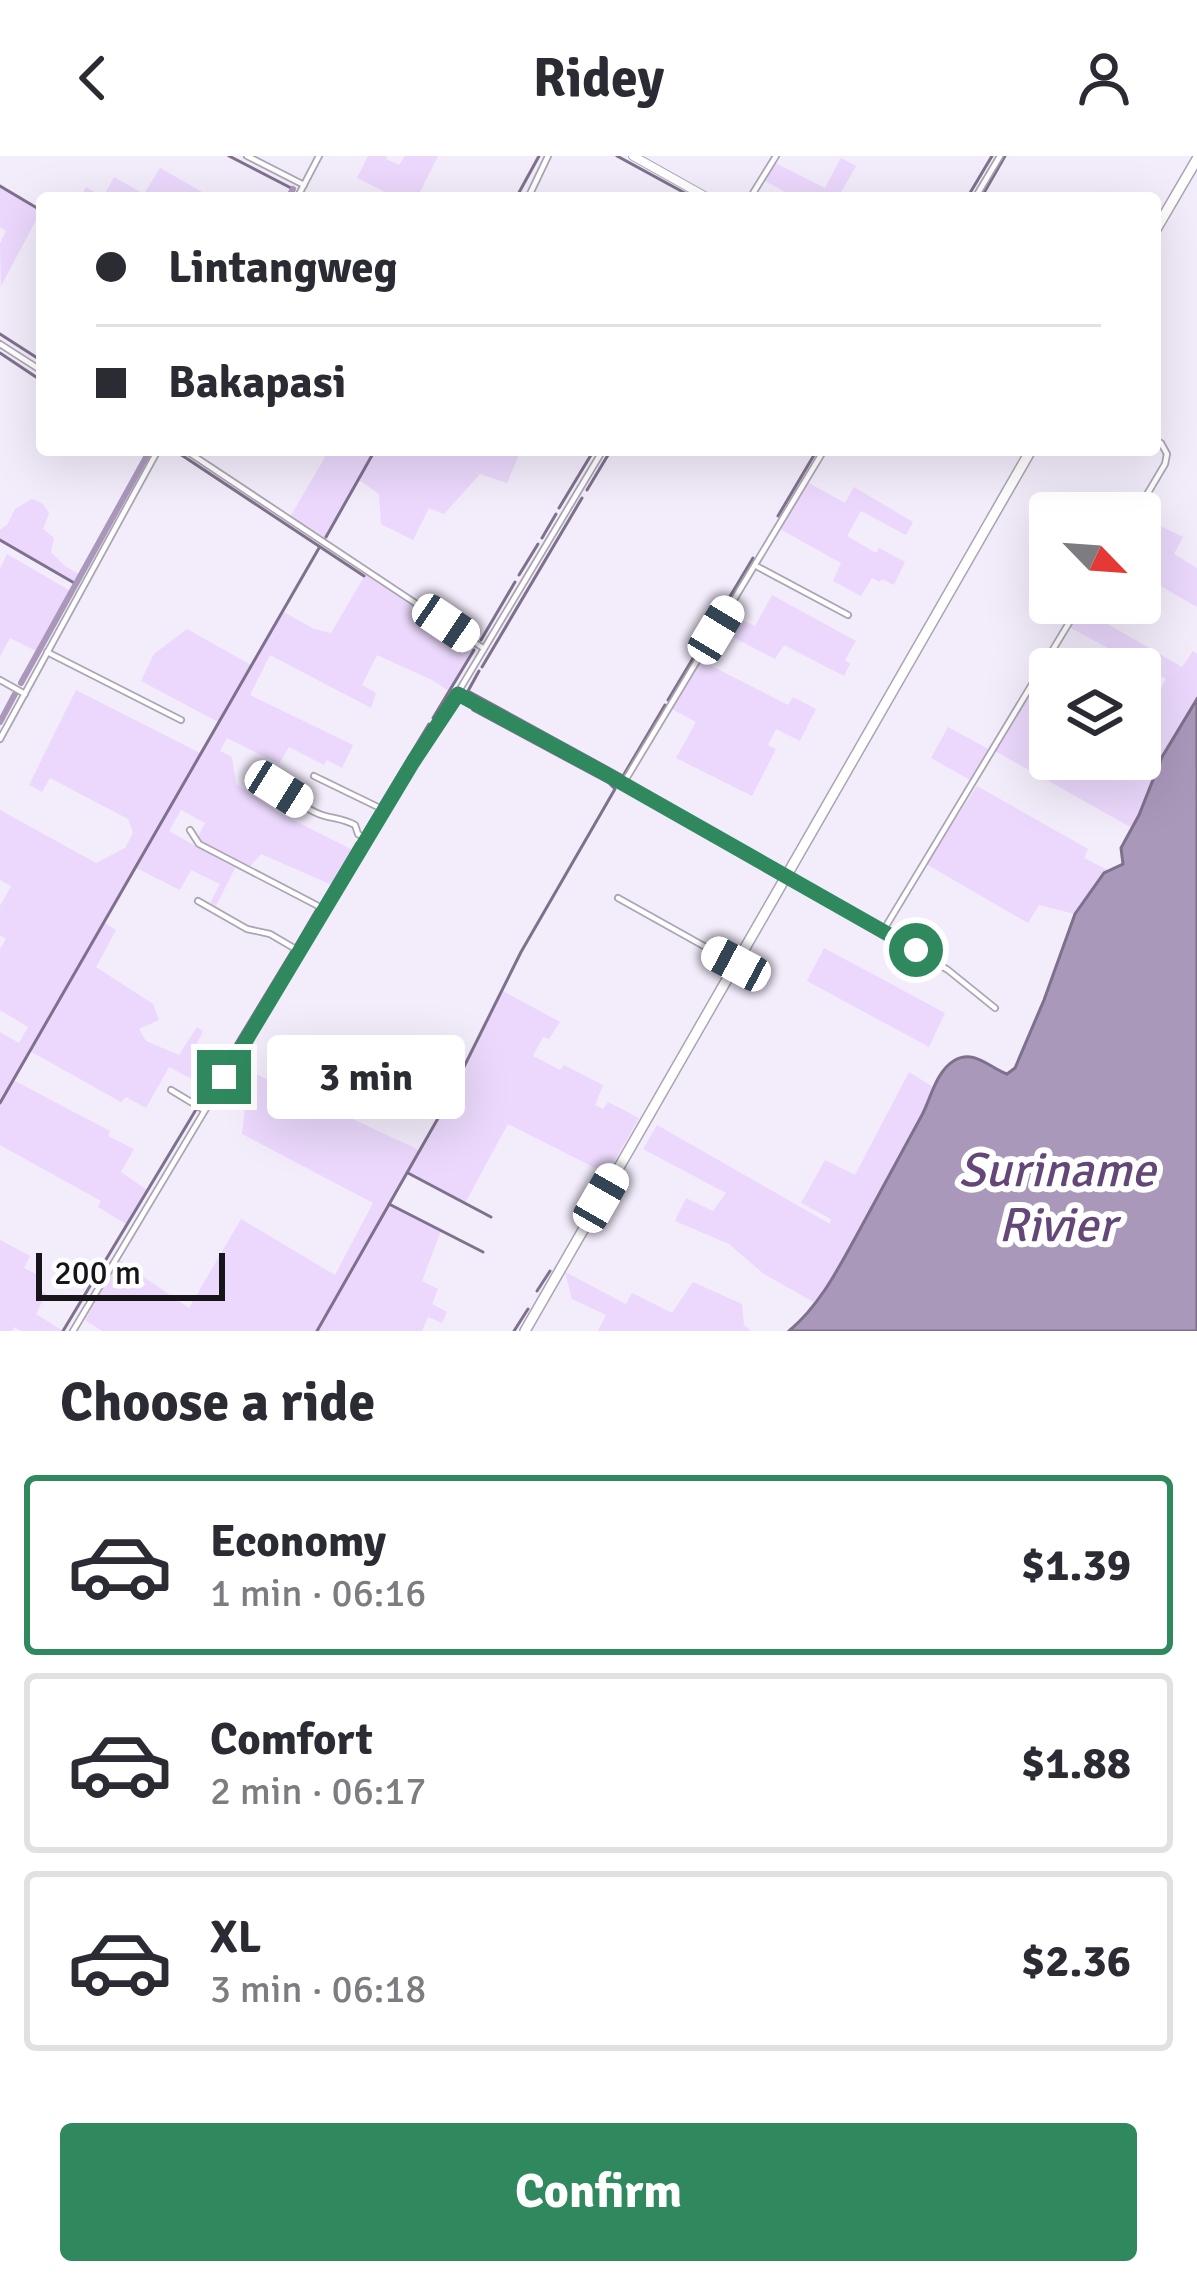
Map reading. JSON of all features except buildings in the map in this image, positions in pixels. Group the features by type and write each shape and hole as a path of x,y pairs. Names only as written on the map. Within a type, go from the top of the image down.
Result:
{"main road":[{"path":"1161,222 1197,159"},
{"path":"525,1331 1028,456"}],"street":[{"path":"247,156 304,185"},
{"path":"300,192 320,156"},
{"path":"531,192 548,156"},
{"path":"633,156 697,192"},
{"path":"754,192 776,156"},
{"path":"979,192 1000,156"},
{"path":"0,344 36,367"},
{"path":"1148,492 1165,464 1167,454 1161,443"},
{"path":"0,739 155,456"},
{"path":"194,456 484,648"},
{"path":"73,1331 599,456"},
{"path":"623,784 820,456"},
{"path":"755,566 848,615"},
{"path":"883,931 1068,624"},
{"path":"47,652 181,720"},
{"path":"0,680 25,694"},
{"path":"458,694 883,931 948,970 994,1008"},
{"path":"314,776 384,810"},
{"path":"279,789 312,810 355,825 367,839"},
{"path":"190,830 201,845 324,909"},
{"path":"618,898 736,964"},
{"path":"198,901 299,951"},
{"path":"171,1090 204,1110"}],"shaded area":[{"path":"368,156 387,156 399,165 405,156 438,156 420,192 385,192 357,178"},
{"path":"841,158 856,166 841,192 785,192 765,181 775,163 825,188"},
{"path":"160,168 202,192 145,192"},
{"path":"114,177 140,192 106,192"},
{"path":"0,186 36,208 36,220 1,286 0,244 6,231 0,227"},
{"path":"518,456 507,483 480,474 444,514 429,508 413,540 381,524 379,494 359,480 324,539 290,517 325,457"},
{"path":"807,482 845,503 854,487 913,522 906,535 861,511 847,536 876,553 879,548 905,562 894,585 872,578 861,596 833,581 841,563 780,529"},
{"path":"32,499 49,513 43,529 54,538 51,552 81,575 76,584 0,540 0,530 15,509"},
{"path":"1161,526 1183,537 1174,554 1197,568 1197,607 1161,586"},
{"path":"7,554 72,592 38,652 10,638 0,656 0,569"},
{"path":"367,572 477,646 449,691 377,655 362,685 376,693 371,708 270,655 250,695 353,745 342,768 327,760 324,765 289,747 279,764 227,738 220,751 232,757 236,784 281,814 353,850 332,885 261,854 248,869 202,844 198,837 205,823 181,810 169,831 235,868 216,906 210,903 220,884 191,870 180,890 136,868 103,922 116,930 96,967 153,1004 159,1020 139,1029 146,1041 179,1055 197,1027 203,1031 196,1046 224,1063 209,1088 169,1067 146,1108 126,1097 121,1102 30,1051 13,1080 110,1131 108,1136 134,1149 121,1172 147,1190 126,1224 98,1207 101,1201 0,1145 0,1032 19,1043 28,1027 0,1010 0,949 6,939 0,935 0,906 11,886 0,880 0,810 96,863 125,848 133,833 128,819 50,778 42,792 29,785 76,690 200,753 218,722 141,681 154,654 187,629 251,665 282,611 331,633"},
{"path":"772,595 856,641 845,660 850,664 844,676 784,645 775,659 719,630 728,614 755,626"},
{"path":"1108,624 1149,648 1108,648 1069,627"},
{"path":"1193,651 1197,654 1197,699 1161,759 1161,687 1166,679 1161,676 1161,655 1182,667"},
{"path":"700,660 788,705 793,697 816,709 800,741 776,729 768,745 776,749 752,796 676,758 696,722 670,708"},
{"path":"1029,694 1029,770 995,751"},
{"path":"948,727 990,750 972,781 931,758"},
{"path":"1047,780 1152,780 1132,828"},
{"path":"977,786 1088,849 1084,858 1108,870 1075,914 1039,905 1028,923 926,864"},
{"path":"824,948 945,1013 929,1047 807,981"},
{"path":"501,990 560,1022 549,1039 543,1037 533,1056 603,1085 595,1105 603,1109 608,1102 639,1118 607,1174 508,1124 465,1203 407,1173 389,1204 441,1231 422,1281 438,1289 432,1304 447,1312 442,1323 428,1317 422,1331 102,1331 85,1320 119,1260 189,1308 241,1219 335,1275 373,1203 242,1134 245,1107 220,1094 237,1065 419,1150"},
{"path":"909,1072 933,1087 926,1108 817,1304 764,1274 729,1244 675,1221 686,1198 713,1211 726,1193 643,1149 657,1125 830,1224 831,1219 801,1203 825,1160 855,1175"},
{"path":"0,1240 30,1256 24,1268 40,1276 35,1288 46,1294 36,1314 63,1331 14,1327 0,1331"},
{"path":"565,1272 626,1304 632,1293 672,1313 693,1282 742,1304 744,1325 751,1331 598,1331 606,1315 572,1299"}],"water":[{"name":"Suriname Rivier","path":"1197,699 1197,1331 789,1331 811,1309 836,1271 943,1071 962,1057 1007,1074 1015,1068 1075,914 1104,873 1123,864 1121,848 1153,780 1161,780 1162,757"}],"waterway":[{"path":"229,156 293,189"},
{"path":"519,192 539,156"},
{"path":"617,156 683,192"},
{"path":"971,192 992,156"},
{"path":"984,192 1005,156"},
{"path":"0,186 36,207"},
{"path":"0,334 36,357"},
{"path":"0,353 36,377"},
{"path":"21,683 147,456"},
{"path":"183,456 364,576"},
{"path":"326,537 372,456"},
{"path":"559,508 590,456"},
{"path":"587,490 607,456"},
{"path":"778,516 813,456"},
{"path":"482,667 582,498"},
{"path":"542,538 556,514"},
{"path":"0,540 76,584"},
{"path":"519,575 538,544"},
{"path":"0,1103 319,548"},
{"path":"668,700 753,558"},
{"path":"481,640 515,582"},
{"path":"433,718 474,650"},
{"path":"479,671 468,691 623,776 665,705"},
{"path":"0,722 15,694"},
{"path":"317,1331 441,1113 521,952 615,789 473,710"},
{"path":"380,805 429,724"},
{"path":"363,834 376,812"},
{"path":"321,904 357,843"},
{"path":"296,945 317,909"},
{"path":"209,1088 292,951"},
{"path":"63,1331 197,1108"},
{"path":"408,1173 491,1217"},
{"path":"389,1204 483,1252"},
{"path":"537,1291 550,1271"},
{"path":"514,1331 528,1309"}],"route":[{"path":"224,1077 458,694 916,950"}]}
